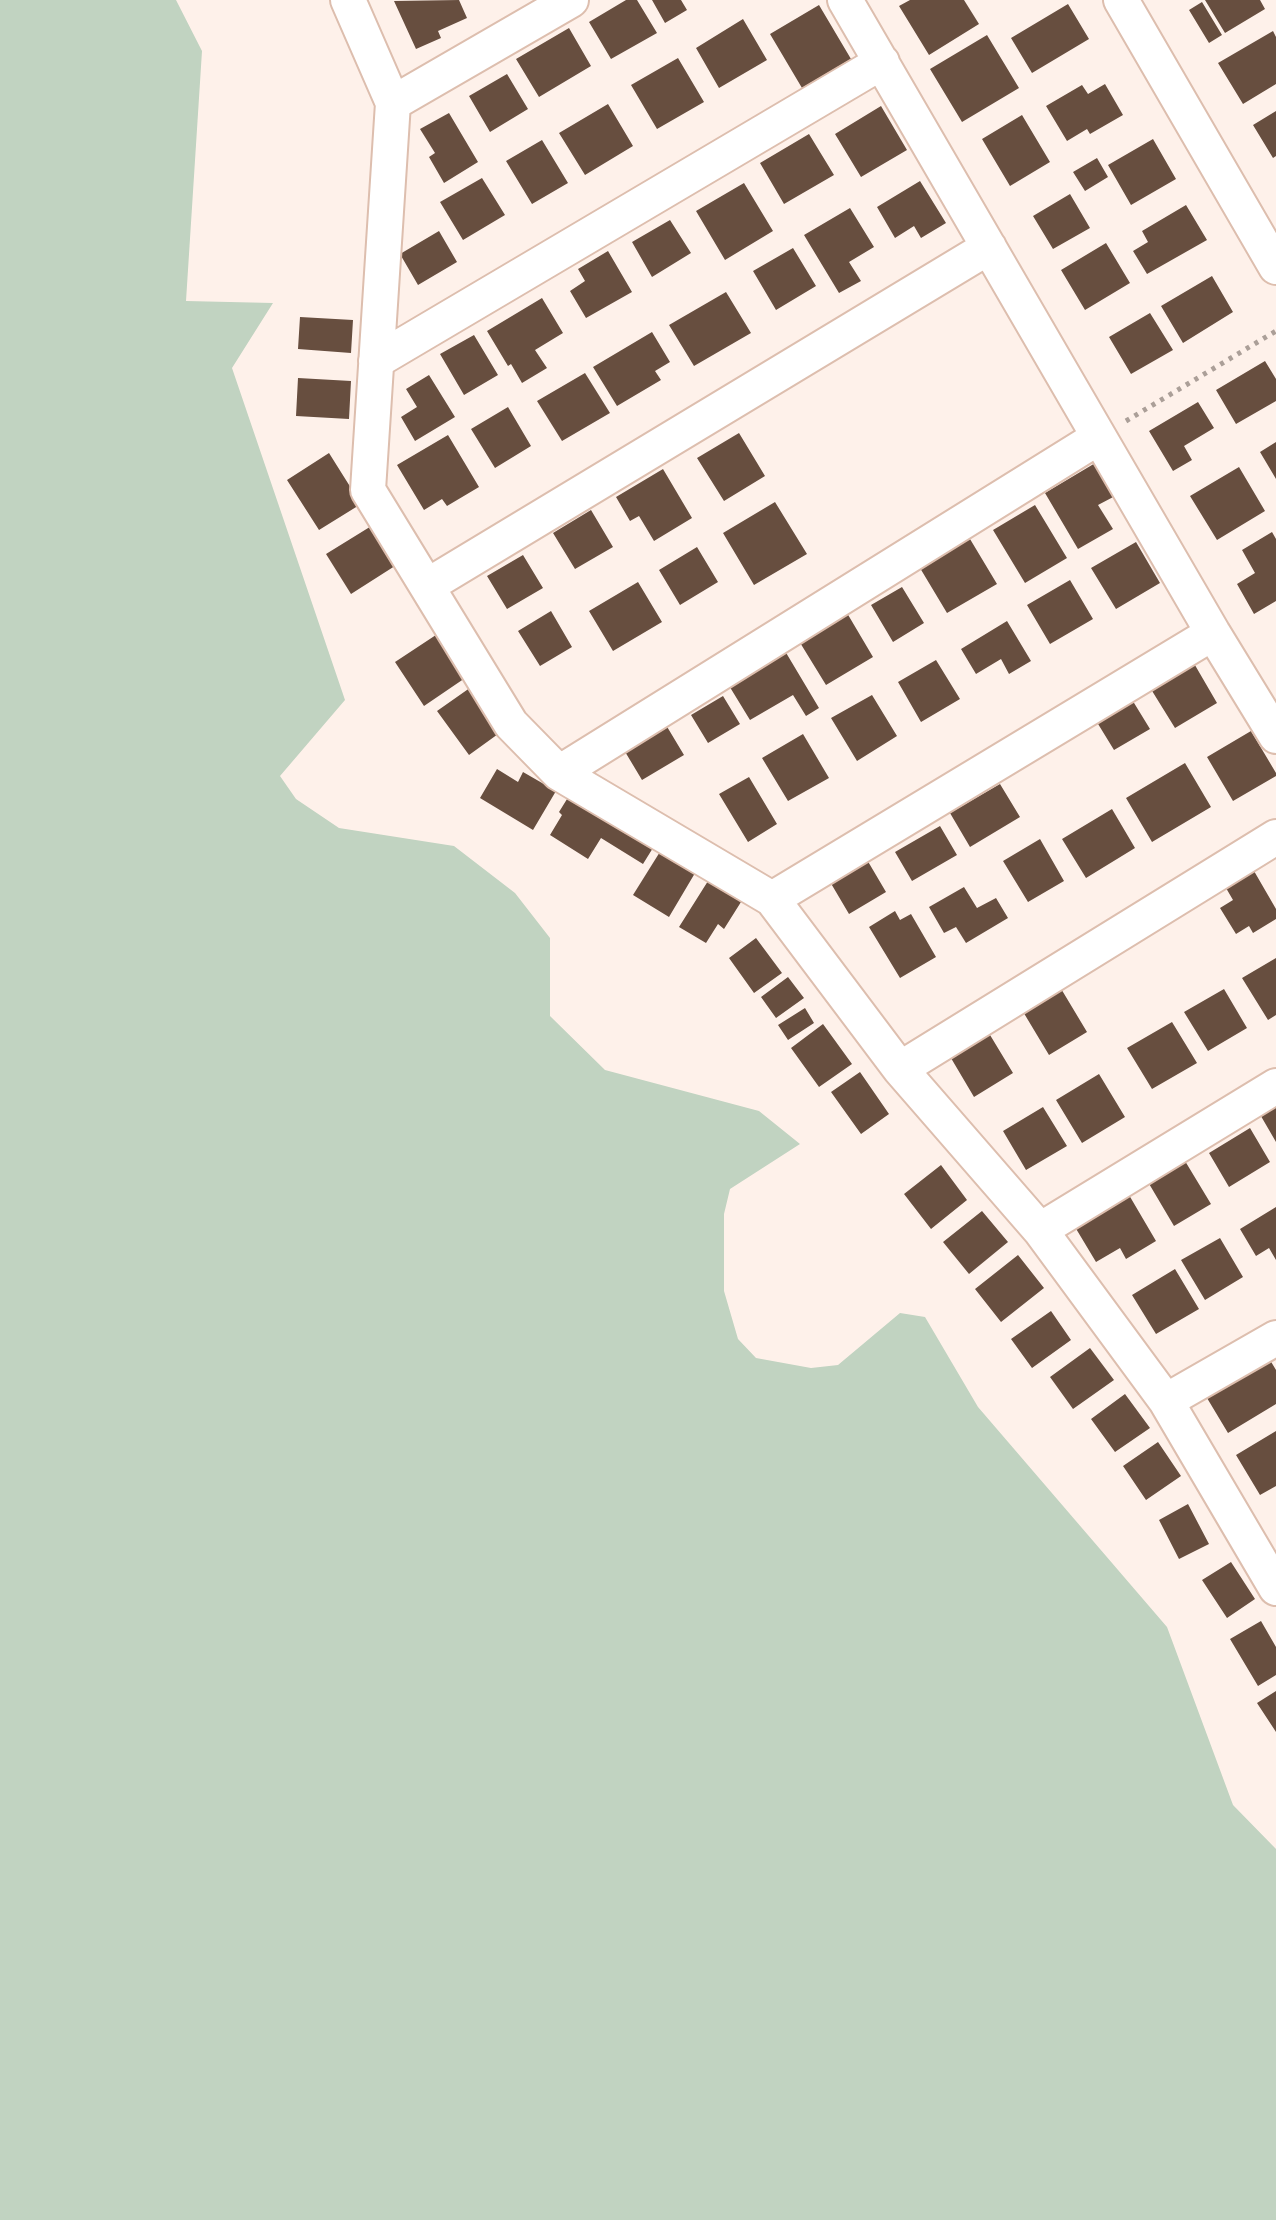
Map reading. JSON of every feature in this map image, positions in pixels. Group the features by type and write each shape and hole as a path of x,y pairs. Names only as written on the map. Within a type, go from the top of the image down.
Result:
{"street":[{"path":"348,0 393,103 368,490 511,724 559,773 772,899 900,1069 1040,1230 1166,1401 1276,1588"},
{"path":"393,103 571,0"},
{"path":"845,0 1276,736"},
{"path":"1121,0 1276,267"},
{"path":"376,361 882,62"},
{"path":"427,586 989,247"},
{"path":"559,773 1099,437"},
{"path":"772,899 1213,633"},
{"path":"900,1069 1276,837"},
{"path":"1040,1230 1276,1086"},
{"path":"1166,1401 1276,1338"}],"path":[{"path":"1099,437 1276,331"}],"green space":[{"path":"0,0 176,0 202,51 186,301 273,303 232,368 345,700 280,776 296,799 339,828 454,846 515,893 550,938 550,1016 605,1070 759,1111 800,1144 730,1189 724,1214 724,1291 738,1339 756,1358 811,1368 838,1365 900,1313 925,1317 978,1407 1167,1627 1233,1805 1276,1849 1276,2220 0,2220"}],"building":[{"path":"459,0 467,18 438,31 441,38 416,49 394,1"},
{"path":"626,0 637,0 657,33 611,59 589,22"},
{"path":"652,0 681,0 687,10 665,23"},
{"path":"910,0 964,0 979,24 929,55 899,6"},
{"path":"1205,0 1260,0 1265,9 1225,33"},
{"path":"1202,2 1222,35 1209,43 1189,10"},
{"path":"1068,4 1089,39 1032,73 1011,38"},
{"path":"819,5 851,59 802,88 770,34"},
{"path":"743,19 767,60 719,88 696,48"},
{"path":"569,28 591,66 539,97 516,59"},
{"path":"1273,31 1276,37 1276,84 1243,104 1218,63"},
{"path":"987,35 1019,88 962,122 930,69"},
{"path":"678,58 704,102 657,129 631,85"},
{"path":"507,74 528,109 490,132 469,96"},
{"path":"1105,84 1123,115 1090,134 1087,129 1067,141 1046,106 1082,85 1088,94"},
{"path":"608,104 633,146 585,175 559,133"},
{"path":"881,106 907,150 861,177 835,134"},
{"path":"1276,111 1276,156 1273,158 1253,125"},
{"path":"449,113 478,162 444,183 429,157 435,153 420,129"},
{"path":"1022,115 1050,162 1010,186 982,139"},
{"path":"809,134 834,175 784,204 760,163"},
{"path":"1153,139 1176,179 1131,205 1108,165"},
{"path":"542,140 568,183 532,204 506,161"},
{"path":"1097,158 1108,177 1085,191 1073,172"},
{"path":"482,178 505,215 463,240 440,202"},
{"path":"920,181 946,223 921,238 914,226 895,238 877,207"},
{"path":"744,183 773,231 725,260 696,211"},
{"path":"1070,194 1090,228 1053,249 1033,216"},
{"path":"1186,205 1207,240 1147,274 1133,251 1148,242 1142,231"},
{"path":"850,208 874,247 849,262 861,281 839,293 804,235"},
{"path":"670,220 691,253 652,277 632,242"},
{"path":"439,231 457,262 418,285 400,254"},
{"path":"1106,243 1130,283 1085,310 1061,270"},
{"path":"793,248 816,286 776,310 753,271"},
{"path":"608,251 632,292 586,318 570,291 585,281 578,269"},
{"path":"1212,276 1233,312 1183,343 1161,306"},
{"path":"726,292 751,333 694,366 669,325"},
{"path":"542,298 563,333 535,350 547,368 522,383 487,331"},
{"path":"1150,313 1173,350 1131,374 1109,337"},
{"path":"300,317 353,320 351,353 298,349"},
{"path":"652,332 670,362 655,371 661,380 617,406 593,367"},
{"path":"474,335 498,375 464,395 440,354"},
{"path":"1265,361 1276,379 1276,401 1236,424 1216,390"},
{"path":"585,373 610,413 562,441 537,401"},
{"path":"429,375 455,417 415,441 401,417 417,407 406,389"},
{"path":"298,378 351,381 349,419 296,416"},
{"path":"1198,402 1214,428 1184,446 1192,460 1173,471 1149,431"},
{"path":"508,407 531,446 495,468 471,429"},
{"path":"739,433 765,476 724,501 697,458"},
{"path":"448,435 479,487 447,506 442,499 424,510 397,465"},
{"path":"1276,442 1276,479 1260,452"},
{"path":"329,453 361,504 319,530 287,480"},
{"path":"1097,462 1117,495 1098,505 1113,529 1078,549 1045,493"},
{"path":"1239,467 1265,511 1217,540 1190,496"},
{"path":"663,469 692,518 654,541 639,516 630,521 616,497"},
{"path":"775,502 807,554 754,585 723,533"},
{"path":"1035,505 1067,558 1025,583 993,530"},
{"path":"591,510 613,547 575,569 553,533"},
{"path":"373,525 398,564 351,594 326,554"},
{"path":"1272,532 1276,539 1276,601 1254,614 1237,584 1255,573 1242,550"},
{"path":"970,539 997,584 947,613 920,568"},
{"path":"1136,542 1160,583 1116,609 1091,568"},
{"path":"697,547 718,582 680,605 659,570"},
{"path":"523,555 543,588 507,609 487,576"},
{"path":"1070,580 1093,619 1050,644 1027,605"},
{"path":"638,582 662,622 613,651 589,611"},
{"path":"902,587 924,623 893,642 871,605"},
{"path":"551,611 572,647 540,666 518,631"},
{"path":"847,613 873,657 826,685 799,641"},
{"path":"1007,621 1031,661 1009,674 1001,659 976,674 961,649"},
{"path":"442,631 471,674 424,706 395,662"},
{"path":"785,651 819,708 806,716 793,695 750,720 728,684"},
{"path":"936,660 960,699 921,722 898,682"},
{"path":"1192,660 1217,703 1175,728 1149,686"},
{"path":"474,685 505,729 469,755 437,711"},
{"path":"872,695 897,736 857,761 831,718"},
{"path":"723,696 740,724 708,743 691,715"},
{"path":"1131,698 1150,729 1114,750 1095,719"},
{"path":"663,720 684,755 642,780 621,745"},
{"path":"1251,731 1276,776 1233,801 1207,757"},
{"path":"803,734 829,778 788,801 762,758"},
{"path":"1185,763 1211,807 1152,842 1126,798"},
{"path":"497,769 518,782 523,772 556,791 533,830 480,798"},
{"path":"749,777 777,824 748,842 719,794"},
{"path":"1000,784 1020,817 970,847 950,813"},
{"path":"572,791 656,843 643,864 601,838 588,859 550,835"},
{"path":"1112,809 1135,848 1086,878 1062,839"},
{"path":"940,826 957,855 912,881 895,852"},
{"path":"1040,839 1064,881 1028,902 1003,861"},
{"path":"663,847 698,868 669,917 633,895"},
{"path":"863,853 886,892 849,914 826,875"},
{"path":"1254,871 1276,909 1276,919 1253,933 1249,926 1236,934 1220,908 1233,900 1226,888"},
{"path":"708,881 741,902 724,929 718,924 706,943 679,927"},
{"path":"964,887 977,908 996,898 1008,918 966,943 956,927 944,933 929,907"},
{"path":"895,911 900,920 911,914 936,957 900,978 869,927"},
{"path":"756,938 782,973 754,993 729,958"},
{"path":"1276,958 1276,1015 1268,1020 1242,978"},
{"path":"788,977 804,998 776,1018 761,997"},
{"path":"1060,987 1087,1032 1049,1055 1022,1010"},
{"path":"1224,989 1247,1028 1208,1051 1184,1012"},
{"path":"805,1008 814,1023 788,1040 778,1025"},
{"path":"1172,1022 1197,1063 1152,1089 1127,1048"},
{"path":"823,1024 852,1064 819,1087 791,1048"},
{"path":"987,1030 1013,1073 974,1097 948,1053"},
{"path":"860,1072 889,1114 861,1134 831,1092"},
{"path":"1099,1074 1125,1117 1082,1143 1056,1100"},
{"path":"1276,1101 1276,1142 1258,1111"},
{"path":"1043,1107 1067,1146 1026,1170 1003,1131"},
{"path":"1250,1128 1270,1162 1229,1187 1209,1153"},
{"path":"1185,1161 1211,1204 1174,1226 1148,1182"},
{"path":"941,1165 967,1200 931,1229 904,1194"},
{"path":"1129,1195 1156,1241 1126,1259 1120,1248 1096,1262 1075,1227"},
{"path":"1276,1207 1276,1260 1269,1248 1256,1256 1240,1229"},
{"path":"982,1211 1008,1242 969,1274 943,1242"},
{"path":"1220,1238 1243,1277 1205,1300 1181,1260"},
{"path":"1018,1255 1044,1288 1001,1322 975,1289"},
{"path":"1175,1269 1199,1309 1156,1334 1132,1295"},
{"path":"1051,1311 1071,1340 1032,1368 1011,1339"},
{"path":"1090,1348 1114,1380 1073,1409 1050,1377"},
{"path":"1270,1360 1276,1370 1276,1404 1228,1433 1207,1398"},
{"path":"1125,1394 1150,1428 1115,1452 1091,1419"},
{"path":"1276,1431 1276,1486 1260,1495 1236,1455"},
{"path":"1158,1442 1181,1476 1146,1500 1123,1466"},
{"path":"1188,1504 1209,1544 1179,1559 1159,1520"},
{"path":"1231,1562 1255,1599 1227,1618 1202,1580"},
{"path":"1261,1621 1276,1647 1276,1675 1258,1686 1230,1639"},
{"path":"1276,1691 1276,1732 1257,1703"}]}
